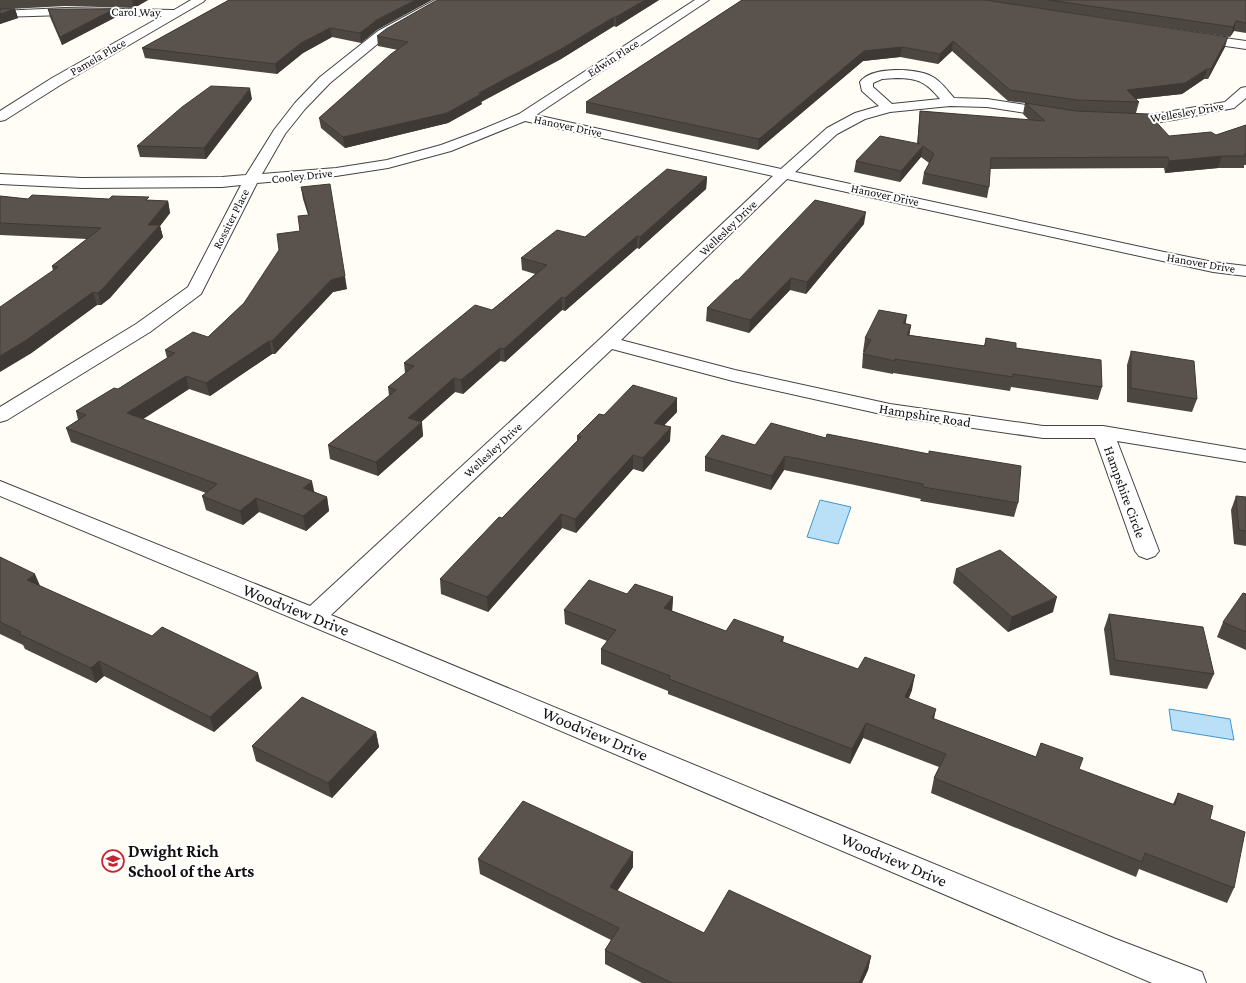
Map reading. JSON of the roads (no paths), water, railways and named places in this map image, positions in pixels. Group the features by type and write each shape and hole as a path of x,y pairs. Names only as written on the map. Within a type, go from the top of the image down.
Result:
{"street":[{"name":"Pamela Place","path":"0,117 135,35 199,0"},
{"name":"Rossiter Place","path":"0,416 143,328 195,290 251,180 279,133 300,106 325,80 382,34 443,0"},
{"name":"Edwin Place","path":"524,117 703,0"},
{"name":"Carol Way","path":"0,14 95,11 176,13"},
{"path":"1184,36 1246,46"},
{"path":"889,108 868,88 866,82 882,75 916,76 927,79 950,102"},
{"name":"Wellesley Drive","path":"1108,118 1149,119 1229,105 1246,91"},
{"name":"Wellesley Drive","path":"314,617 608,342 785,173 832,132 860,116 889,108 950,102 987,103 1067,115"},
{"name":"Cooley Drive","path":"0,178 89,184 192,183 251,180 336,172 388,164 446,148 524,117"},
{"name":"Hanover Drive","path":"524,117 1164,257 1213,267 1246,271"},
{"name":"Hampshire Road","path":"608,342 733,375 890,410 1044,432 1103,432 1246,456"},
{"name":"Hampshire Circle","path":"1103,432 1147,551"},
{"name":"Woodview Drive","path":"0,488 782,812 1104,949 1190,983"}],"water":[{"path":"820,500 851,507 838,544 807,537"},
{"path":"1169,709 1230,719 1234,740 1172,730"}],"place":[{"name":"Dwight Rich School of the Arts","path":"113,861"}]}
